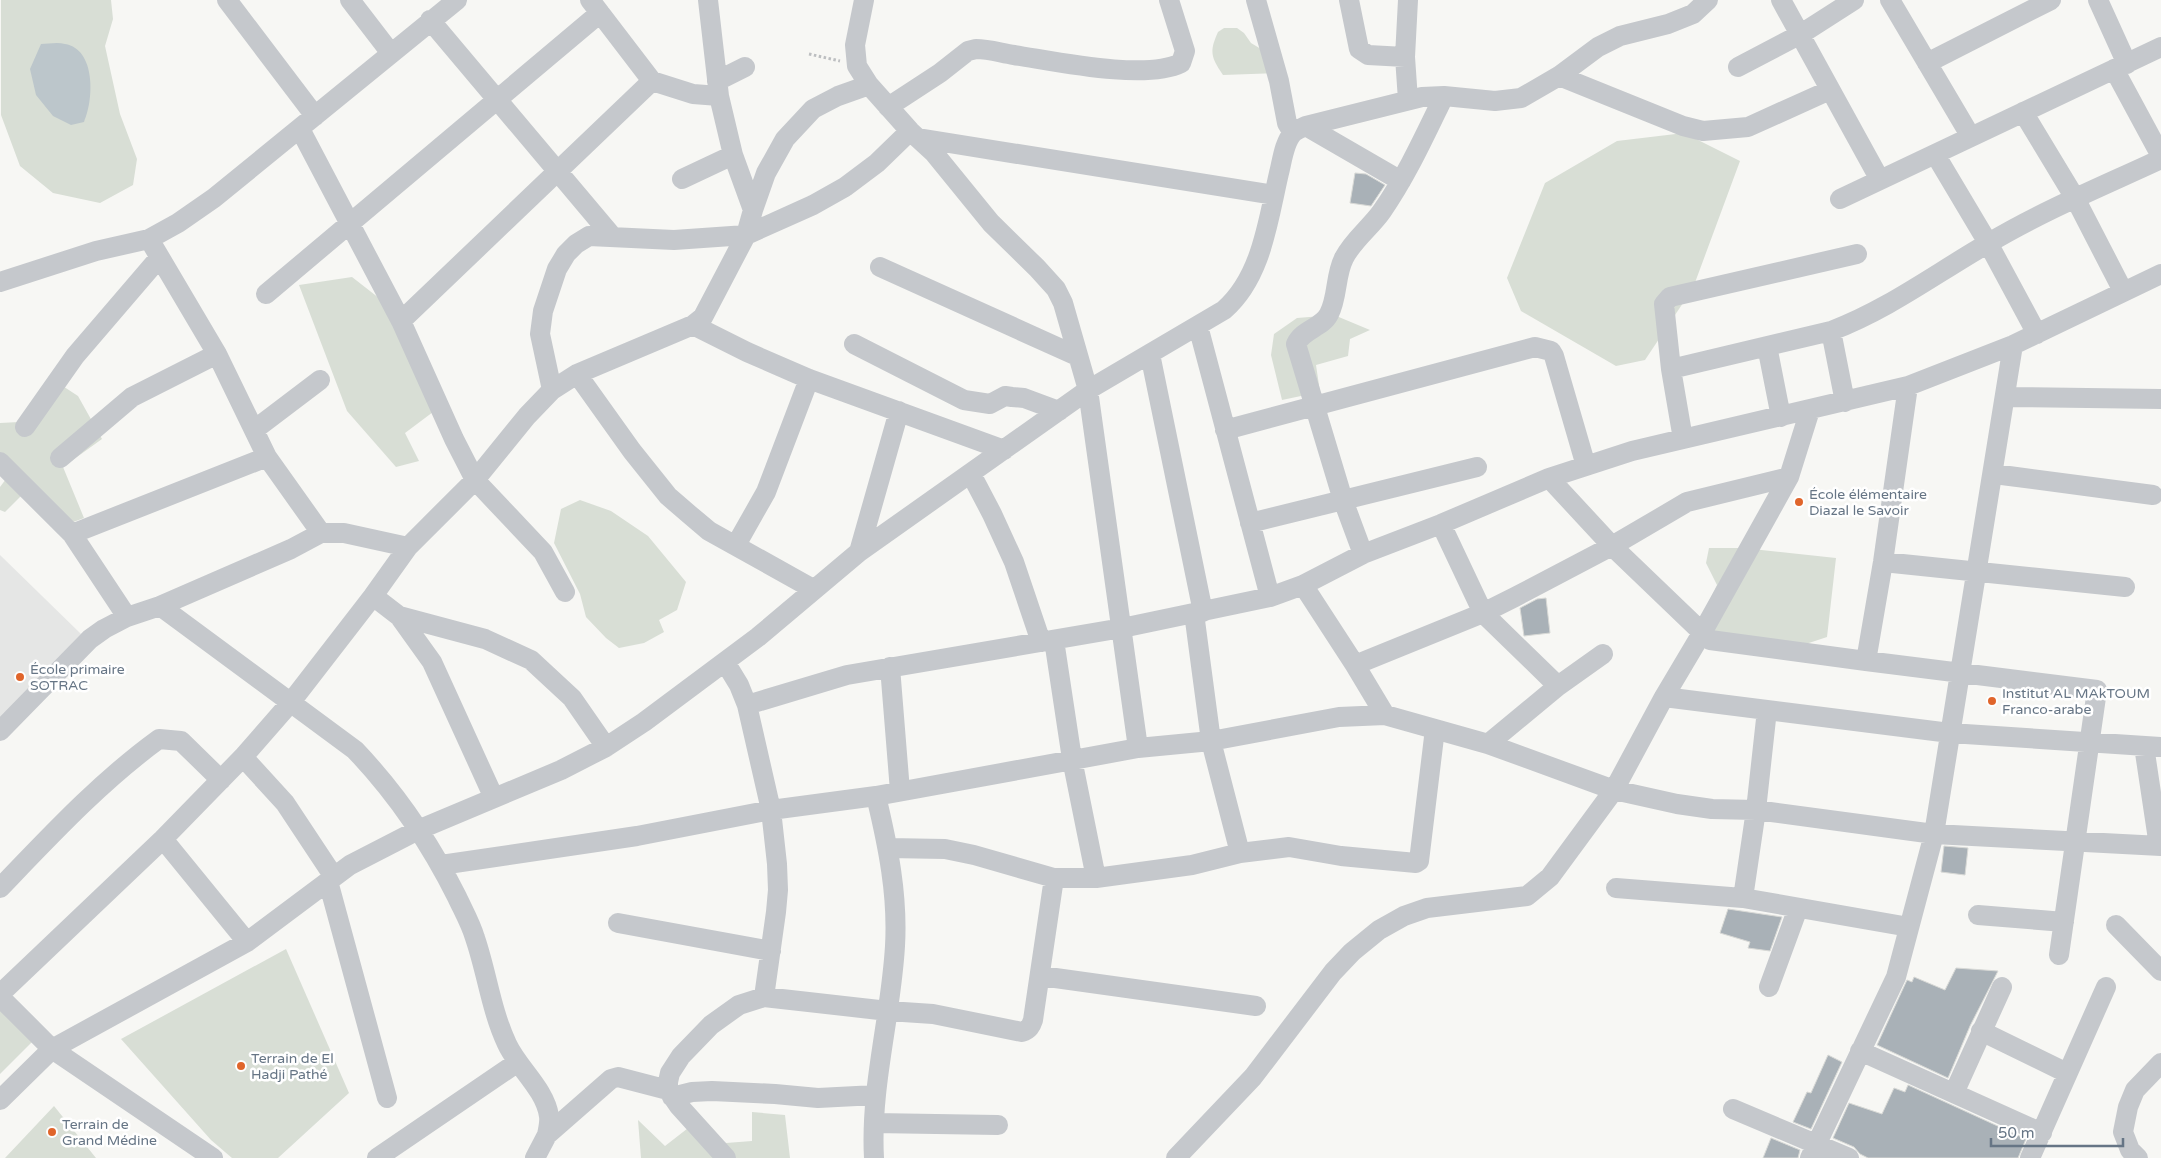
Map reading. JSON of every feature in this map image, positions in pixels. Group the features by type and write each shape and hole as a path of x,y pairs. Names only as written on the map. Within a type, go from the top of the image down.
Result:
{"street":[{"path":"227,0 308,122 351,223 401,321 454,439 475,480 542,552 565,592"},
{"path":"350,0 390,52"},
{"path":"2,278 96,251 149,239 178,223 214,198 308,122 390,52 456,0"},
{"path":"708,0 718,89 733,155 753,210"},
{"path":"864,0 855,45 857,66 869,85 934,153 991,222 1056,289 1063,303 1088,390 1138,748"},
{"path":"888,107 940,73 968,51 976,49 1102,67 1144,70 1173,67 1180,63 1185,51 1169,0"},
{"path":"1256,0 1279,82 1288,123 1401,181"},
{"path":"1349,0 1360,49 1363,53 1405,57"},
{"path":"1408,0 1405,57 1408,100"},
{"path":"0,1100 52,1049 247,942 331,879 367,856 418,830 561,770 606,746 644,722 725,662 859,552 1088,390 1224,310 1237,299 1249,281 1258,256 1283,154 1300,130 1408,100 1444,96 1509,101 1521,98 1560,76 1598,47 1620,36 1668,24 1693,14 1708,0"},
{"path":"1781,0 1880,180"},
{"path":"1738,67 1801,34 1854,0"},
{"path":"1890,0 1970,138"},
{"path":"1927,63 2051,0"},
{"path":"1672,369 1831,331 1878,310 1988,243 2161,157 2120,66 2098,0"},
{"path":"266,294 496,99 595,6 652,81 693,94 718,89 744,67"},
{"path":"430,20 612,236"},
{"path":"1840,199 2161,47"},
{"path":"1560,76 1683,126 1703,131 1748,127 1830,90"},
{"path":"401,321 652,81"},
{"path":"213,1158 52,1049 0,996 162,839 243,757 291,702 373,596 408,547 475,480 552,390 577,374 693,325 703,317 746,235 753,210 776,153 796,125 813,109 838,96 869,85"},
{"path":"1363,554 1343,500 1296,344 1302,334 1326,320 1330,312 1344,258 1372,221 1381,213 1401,181 1444,96"},
{"path":"2023,112 2076,198 2123,291"},
{"path":"552,390 540,334 543,311 557,269 566,254 582,240 589,236 674,240 746,235 813,205 845,187 914,134 1274,195"},
{"path":"1935,154 1988,243 2037,334"},
{"path":"682,180 733,155"},
{"path":"149,239 217,354 267,457 321,533"},
{"path":"1683,439 1664,304 1670,297 1857,254"},
{"path":"25,426 75,356 159,258"},
{"path":"880,267 1077,356"},
{"path":"747,705 847,675 1122,628 1270,597 1303,585 1363,554 1442,524 1550,478 1586,466 1632,451 1908,386 2013,345 2161,274"},
{"path":"693,325 747,352 809,378 1004,450"},
{"path":"1198,326 1270,597"},
{"path":"1831,331 1845,402"},
{"path":"854,344 964,400 990,404 1005,396 1012,396 1024,398 1059,411"},
{"path":"1813,1151 1896,977 1904,954 1909,927 1934,834 1994,474 2013,345"},
{"path":"1767,346 1781,416"},
{"path":"1225,430 1535,347 1551,351 1554,356 1586,466"},
{"path":"60,458 132,397 217,354"},
{"path":"1150,354 1198,612 1211,741 1240,853"},
{"path":"577,374 632,451 668,496 709,531 813,589"},
{"path":"736,545 766,492 809,378"},
{"path":"254,430 320,380"},
{"path":"1866,661 1883,562 1908,386"},
{"path":"2006,398 2161,399"},
{"path":"1176,1158 1252,1077 1334,972 1352,952 1380,930 1404,916 1427,908 1527,896 1550,877 1614,790 1664,697 1789,477 1810,410"},
{"path":"859,552 899,411"},
{"path":"72,534 267,457"},
{"path":"0,462 72,534 127,617"},
{"path":"1250,522 1477,467"},
{"path":"971,474 1014,562 1047,641 1096,878"},
{"path":"1994,474 2153,495"},
{"path":"1355,665 1483,613 1612,546 1687,502 1789,477"},
{"path":"1550,478 1612,546 1710,640 2097,690 2059,955"},
{"path":"1442,524 1483,613 1558,686"},
{"path":"0,731 90,639 127,617 160,606 291,549 321,533 344,533 408,547"},
{"path":"1883,562 2125,588"},
{"path":"1303,585 1385,715"},
{"path":"373,596 399,616 432,662 494,798"},
{"path":"160,606 355,750 375,771 441,865 470,923 476,939 496,1017 507,1045 542,1097 549,1116 547,1135"},
{"path":"399,616 485,639 531,660 572,698 606,746"},
{"path":"1488,744 1558,686 1603,654"},
{"path":"725,662 739,685 747,705 771,810 778,890 764,997"},
{"path":"890,667 900,791"},
{"path":"441,865 637,836 771,810 876,796 1072,758 1138,748 1211,741 1339,717 1385,715 1488,744 1614,790 1677,804 1712,809 1756,810 1934,834 2076,840 2160,846 2152,747 1950,733 1664,697"},
{"path":"1743,898 1756,810 1767,710"},
{"path":"888,848 945,849 974,854 1054,878 1096,878 1192,865 1240,853 1289,847 1351,857 1411,863 1419,861 1435,729"},
{"path":"1,886 64,822 141,752 159,739 182,741 221,780"},
{"path":"243,757 286,803 331,879 387,1098"},
{"path":"874,1158 876,1095 888,1011 896,923 895,899 888,848 876,796"},
{"path":"162,839 247,942"},
{"path":"726,1158 670,1093 670,1073 681,1056 711,1025 738,1005 764,997 888,1011 933,1014 1022,1032 1032,1024 1041,976 1054,878"},
{"path":"1616,888 1743,898 1909,927"},
{"path":"1769,987 1798,908"},
{"path":"1978,915 2064,922"},
{"path":"618,923 771,951"},
{"path":"2116,925 2161,971"},
{"path":"1041,976 1256,1006"},
{"path":"1954,1093 2002,987"},
{"path":"2030,1158 2106,987"},
{"path":"1981,1032 2067,1073"},
{"path":"1860,1051 2042,1132"},
{"path":"377,1158 518,1062"},
{"path":"2138,1158 2130,1150 2123,1132 2128,1107 2134,1090 2161,1063"},
{"path":"535,1158 547,1135 611,1079 618,1077 670,1093 712,1091 818,1098 876,1095"},
{"path":"1733,1109 1813,1151 1849,1158"},
{"path":"874,1123 998,1125"}],"path":[{"path":"809,54 857,66"}],"shaded area":[{"path":"1,0 111,0 113,19 105,46 120,114 137,159 133,185 100,203 53,193 20,166 1,115"},
{"path":"1224,28 1237,28 1244,33 1251,43 1266,52 1276,73 1223,75 1216,64 1212,50 1218,32"},
{"path":"41,44 65,44 75,48 82,55 87,65 91,89 90,101 84,122 71,125 53,116 36,95 30,69"},
{"path":"1684,133 1740,161 1693,288 1645,360 1616,366 1521,311 1507,278 1545,183 1617,141"},
{"path":"352,277 411,323 445,403 405,433 419,461 396,467 347,411 299,285"},
{"path":"1334,315 1370,330 1350,339 1348,356 1316,365 1320,392 1282,400 1271,355 1274,334 1297,318"},
{"path":"52,379 78,396 102,439 63,467 84,518 60,527 26,491 5,512 0,510 0,487 6,479 0,472 0,423 19,422"},
{"path":"580,500 611,511 648,536 686,582 677,610 659,620 664,632 644,643 619,648 606,638 586,617 580,594 554,543 561,509"},
{"path":"1709,548 1743,548 1836,558 1827,637 1767,657 1706,641 1684,652 1717,585 1706,563"},
{"name":"École primaire SOTRAC","path":"0,555 81,634 0,720"},
{"name":"Terrain de El Hadji Pathé","path":"286,949 349,1093 278,1158 232,1158 211,1140 121,1039"},
{"path":"0,1007 34,1040 0,1074"},
{"name":"Terrain de Grand Médine","path":"54,1106 96,1158 5,1158"},
{"path":"752,1112 785,1115 790,1158 641,1158 638,1120 665,1146 692,1125 726,1143 752,1141"}],"building":[{"path":"1355,173 1366,174 1385,185 1371,206 1350,203"},
{"path":"1546,598 1550,633 1524,636 1520,608 1537,599"},
{"path":"1944,846 1968,848 1965,875 1941,872"},
{"path":"1728,909 1782,917 1770,951 1748,948 1750,942 1720,933"},
{"path":"1956,968 1998,971 1970,1026 1948,1078 1877,1045 1907,980 1912,982 1914,977 1945,990"},
{"path":"1828,1055 1842,1062 1811,1129 1793,1122 1807,1092 1811,1093"},
{"path":"1908,1085 2026,1139 2018,1158 1868,1158 1860,1154 1854,1147 1833,1138 1849,1103 1882,1114 1894,1088 1905,1092"},
{"path":"1771,1138 1800,1150 1798,1158 1763,1158"}],"place":[{"name":"École élémentaire Diazal le Savoir","path":"1799,502"},
{"name":"École primaire SOTRAC","path":"20,677"},
{"name":"Institut AL MAkTOUM Franco-arabe","path":"1992,701"},
{"name":"Terrain de El Hadji Pathé","path":"241,1066"},
{"name":"Terrain de Grand Médine","path":"52,1132"}]}
